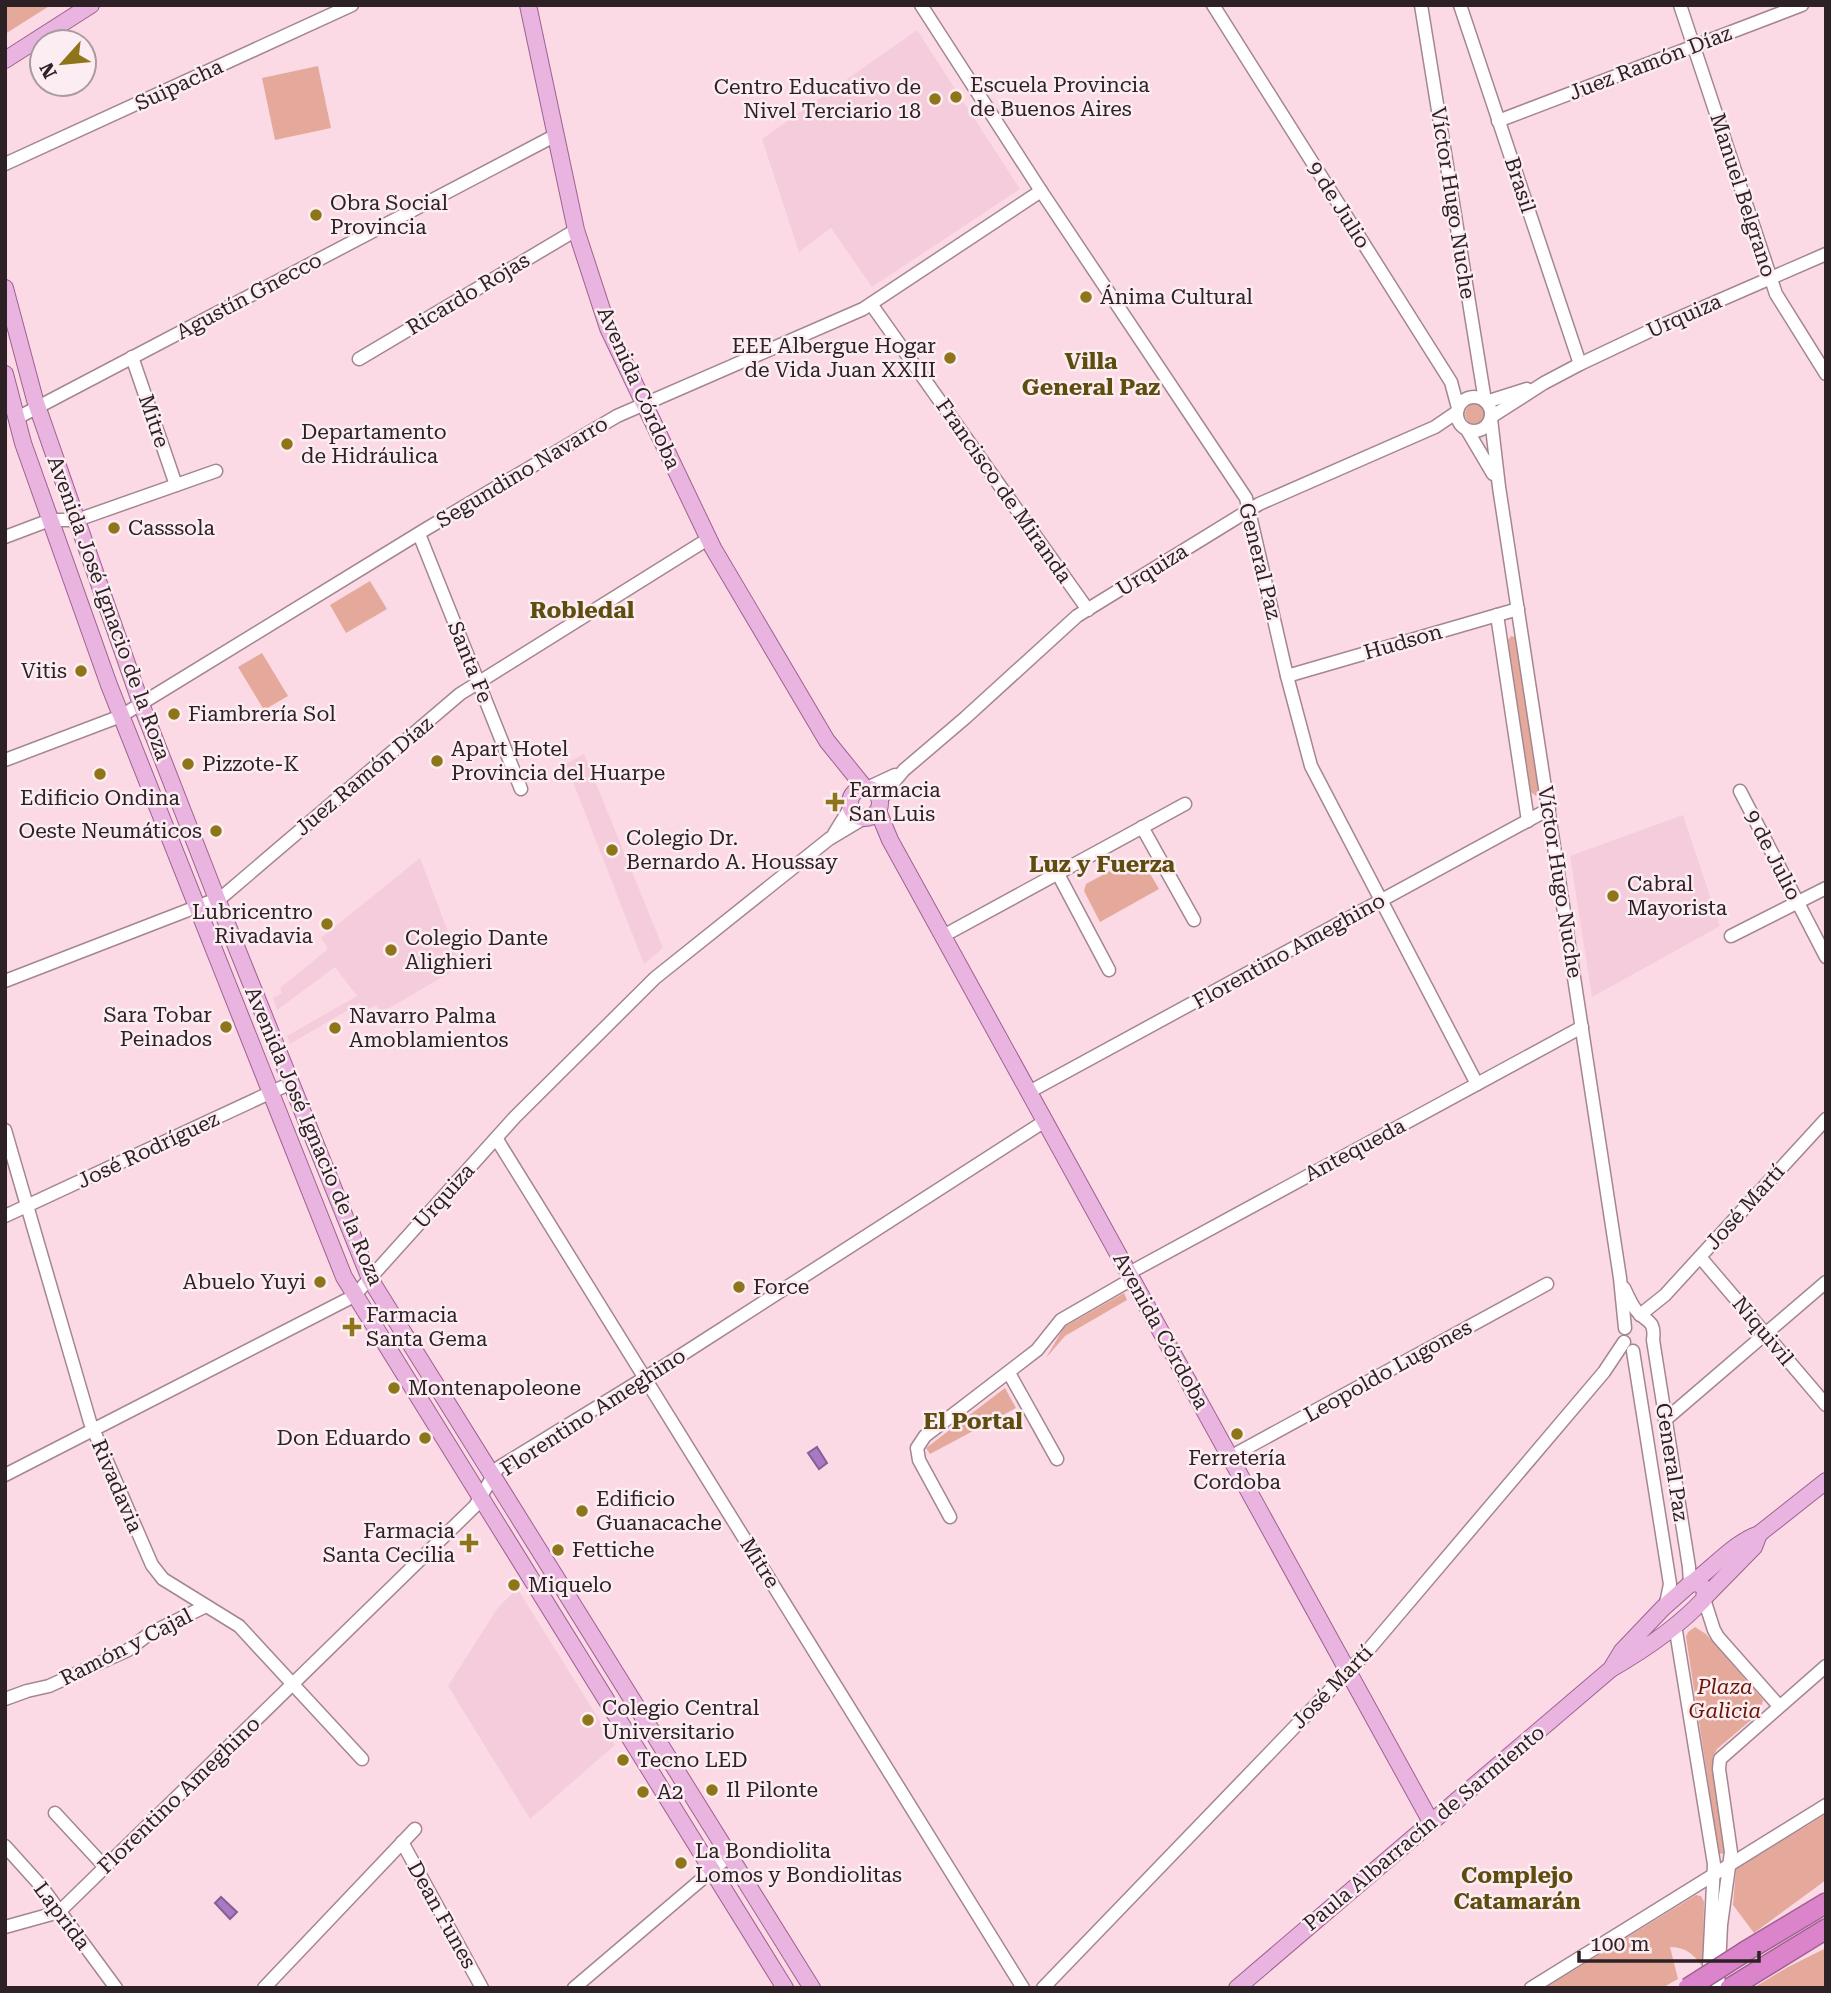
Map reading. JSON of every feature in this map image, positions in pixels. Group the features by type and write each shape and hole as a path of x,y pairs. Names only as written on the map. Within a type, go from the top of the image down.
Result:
{"highway":[{"path":"1789,1925 1826,1894"},
{"path":"1688,1988 1826,1903"},
{"path":"1738,1983 1826,1931"}],"main road":[{"path":"5,60 91,5"},
{"name":"Avenida Córdoba","path":"528,5 576,230 608,328 708,539 827,741 866,788"},
{"name":"Avenida José Ignacio de la Roza","path":"5,288 37,407 141,704 370,1279 812,1988"},
{"name":"Avenida José Ignacio de la Roza","path":"5,374 23,443 121,716 344,1277 785,1988"},
{"path":"23,443 47,480 54,500 77,520"},
{"path":"121,716 140,733 155,765 175,792"},
{"name":"Avenida Córdoba","path":"827,741 851,803"},
{"path":"866,788 877,794 872,812 854,814 851,803 856,791 866,788"},
{"name":"Avenida Córdoba","path":"872,812 890,840 1431,1822"},
{"path":"165,826 183,848 197,879 217,899"},
{"path":"312,1197 330,1216 345,1251 370,1279"},
{"path":"1683,1586 1711,1569 1746,1538 1759,1534 1826,1481"},
{"path":"1704,1599 1754,1547 1759,1534"},
{"path":"1683,1586 1697,1583 1703,1586 1704,1599"},
{"name":"Paula Albarracín de Sarmiento","path":"1611,1669 1622,1651 1683,1586"},
{"name":"Paula Albarracín de Sarmiento","path":"1237,1988 1611,1669 1674,1626 1704,1599"},
{"path":"1662,1609 1660,1622 1666,1627 1674,1626"}],"street":[{"name":"Suipacha","path":"5,164 352,5"},
{"name":"General Paz","path":"921,5 1041,191 1246,498 1287,676 1311,766 1477,1084"},
{"name":"9 de Julio","path":"1213,5 1451,382 1458,410"},
{"name":"Víctor Hugo Nuche","path":"1421,5 1485,401"},
{"name":"Brasil","path":"1460,5 1580,364"},
{"name":"Manuel Belgrano","path":"1680,5 1776,294 1826,374"},
{"name":"Juez Ramón Díaz","path":"1498,121 1802,5"},
{"name":"Agustín Gnecco","path":"17,418 556,135"},
{"name":"Segundino Navarro","path":"5,760 121,716 617,416 863,309 1041,191"},
{"name":"Ricardo Rojas","path":"359,359 576,230"},
{"name":"Urquiza","path":"1491,418 1544,383 1580,364 1826,254"},
{"name":"Francisco de Miranda","path":"871,304 1088,610"},
{"name":"Mitre","path":"132,357 176,485"},
{"name":"Urquiza","path":"1485,401 1544,383"},
{"path":"1476,397 1485,401 1490,408 1491,418 1488,425 1480,430 1465,429 1458,421 1458,410 1468,398 1476,397"},
{"name":"Urquiza","path":"5,1475 355,1296 533,1098 661,973 829,839 872,812 904,770 1077,616 1259,504 1435,427 1458,410"},
{"name":"Víctor Hugo Nuche","path":"1491,418 1499,486 1620,1278 1625,1328"},
{"name":"Urquiza","path":"1435,427 1465,429"},
{"name":"Víctor Hugo Nuche","path":"1465,429 1486,459 1499,486"},
{"path":"5,537 50,520 77,520 216,471"},
{"name":"Santa Fe","path":"419,534 521,789"},
{"name":"Juez Ramón Díaz","path":"5,981 222,897 460,694 708,539"},
{"name":"Hudson","path":"1287,676 1518,609"},
{"name":"Víctor Hugo Nuche","path":"1497,615 1528,821"},
{"name":"Urquiza","path":"866,788 904,770"},
{"name":"9 de Julio","path":"1740,791 1826,957"},
{"name":"Urquiza","path":"829,839 851,803"},
{"path":"943,936 1185,804"},
{"name":"Florentino Ameghino","path":"1029,1092 1549,809"},
{"path":"1142,827 1194,920"},
{"path":"1058,874 1109,970"},
{"path":"1731,936 1826,888"},
{"name":"Antequeda","path":"950,1517 919,1460 917,1448 925,1436 1037,1350 1061,1320 1130,1276 1582,1027"},
{"name":"José Rodríguez","path":"5,1216 291,1083"},
{"name":"José Martí","path":"1643,1318 1826,1119"},
{"name":"Florentino Ameghino","path":"5,1927 60,1911 475,1506 498,1468 645,1378 1045,1121"},
{"name":"Rivadavia","path":"5,1130 93,1430 153,1568 163,1579 239,1626 362,1759"},
{"name":"Mitre","path":"496,1138 1023,1988"},
{"name":"Niquivil","path":"1700,1257 1826,1405"},
{"name":"Víctor Hugo Nuche","path":"1620,1278 1643,1318"},
{"path":"1665,1420 1826,1282"},
{"name":"Leopoldo Lugones","path":"1230,1457 1547,1284"},
{"path":"1630,1348 1647,1348 1653,1340 1653,1331 1643,1318 1632,1318 1623,1334 1630,1348 1683,1586"},
{"name":"General Paz","path":"1653,1340 1689,1567 1683,1586"},
{"name":"José Martí","path":"1043,1988 1364,1655 1604,1372 1630,1348"},
{"path":"1009,1373 1057,1459"},
{"path":"1704,1599 1718,1637 1779,1706"},
{"name":"Ramón y Cajal","path":"5,1699 27,1690 49,1686 128,1650 149,1634 206,1606"},
{"path":"1674,1626 1713,1859 1708,1988"},
{"path":"1718,1988 1721,1925 1731,1843 1719,1769 1720,1759 1826,1666"},
{"path":"1531,1988 1826,1805"},
{"path":"55,1813 105,1867"},
{"path":"264,1988 415,1829"},
{"name":"Dean Funes","path":"402,1842 482,1988"},
{"name":"Laprida","path":"5,1846 41,1886 116,1988"},
{"path":"575,1988 729,1856"}],"shaded area":[{"path":"917,30 1020,189 872,287 831,228 799,252 762,139"},
{"name":"Colegio Dr. Bernardo A. Houssay","path":"584,754 663,948 644,964 566,764"},
{"path":"1683,815 1720,926 1592,997 1570,856"},
{"name":"Colegio Dante Alighieri","path":"420,858 461,966 381,1013 376,1005 365,1011 360,1003 290,1044 287,1036 357,996 335,967 277,1010 273,998 282,993 280,988 328,949 321,938"},
{"path":"817,1447 827,1463 819,1469 808,1453"},
{"path":"517,1588 615,1745 530,1819 448,1686 497,1609"},
{"path":"221,1897 237,1912 230,1919 215,1903"}],"green space":[{"path":"5,5 51,5 5,34"},
{"path":"318,66 331,128 275,140 262,78"},
{"path":"1475,404 1482,407 1485,414 1482,421 1475,424 1468,421 1465,414 1468,407"},
{"path":"370,581 387,609 346,633 330,605"},
{"path":"1511,636 1516,637 1540,792 1536,796 1531,792 1508,640"},
{"path":"262,653 288,696 264,710 238,667"},
{"path":"1134,858 1141,858 1159,889 1100,922 1084,891 1086,884"},
{"path":"1124,1293 1127,1300 1065,1336 1046,1358 1064,1327"},
{"path":"1005,1388 1016,1408 930,1454 926,1448"},
{"name":"Plaza Galicia","path":"1695,1627 1706,1634 1763,1700 1758,1714 1717,1749 1713,1757 1723,1828 1722,1854 1719,1853 1686,1637"},
{"path":"1826,1814 1826,1880 1754,1933 1733,1905 1736,1869"},
{"path":"1696,1895 1701,1896 1704,1902 1701,1965 1688,1952 1670,1947 1678,1979 1662,1988 1545,1988"},
{"path":"1826,1948 1826,1988 1753,1988 1788,1967"}],"place":[{"name":"Escuela Provincia de Buenos Aires","path":"956,97"},
{"name":"Centro Educativo de Nivel Terciario 18","path":"935,99"},
{"name":"Obra Social Provincia","path":"316,215"},
{"name":"Ánima Cultural","path":"1086,297"},
{"name":"EEE Albergue Hogar de Vida Juan XXIII","path":"950,358"},
{"name":"Departamento de Hidráulica","path":"287,444"},
{"name":"Casssola","path":"114,528"},
{"name":"Vitis","path":"81,671"},
{"name":"Fiambrería Sol","path":"174,714"},
{"name":"Apart Hotel Provincia del Huarpe","path":"437,761"},
{"name":"Pizzote-K","path":"188,764"},
{"name":"Edificio Ondina","path":"100,774"},
{"name":"Farmacia San Luis","path":"835,802"},
{"name":"Oeste Neumáticos","path":"216,831"},
{"name":"Colegio Dr. Bernardo A. Houssay","path":"612,850"},
{"name":"Cabral Mayorista","path":"1613,896"},
{"name":"Lubricentro Rivadavia","path":"327,924"},
{"name":"Colegio Dante Alighieri","path":"391,950"},
{"name":"Sara Tobar Peinados","path":"226,1027"},
{"name":"Navarro Palma Amoblamientos","path":"335,1028"},
{"name":"Abuelo Yuyi","path":"320,1282"},
{"name":"Force","path":"739,1287"},
{"name":"Farmacia Santa Gema","path":"352,1327"},
{"name":"Montenapoleone","path":"394,1388"},
{"name":"Ferretería Cordoba","path":"1237,1434"},
{"name":"Don Eduardo","path":"425,1438"},
{"name":"Edificio Guanacache","path":"582,1511"},
{"name":"Farmacia Santa Cecilia","path":"469,1543"},
{"name":"Fettiche","path":"558,1550"},
{"name":"Miquelo","path":"514,1585"},
{"name":"Colegio Central Universitario","path":"588,1720"},
{"name":"Tecno LED","path":"623,1760"},
{"name":"Il Pilonte","path":"712,1790"},
{"name":"A2","path":"643,1792"},
{"name":"La Bondiolita Lomos y Bondiolitas","path":"681,1863"}],"district":[{"name":"Villa General Paz","path":"1091,374"},
{"name":"Robledal","path":"582,610"},
{"name":"Luz y Fuerza","path":"1102,864"},
{"name":"El Portal","path":"973,1421"},
{"name":"Complejo Catamarán","path":"1517,1888"}]}
